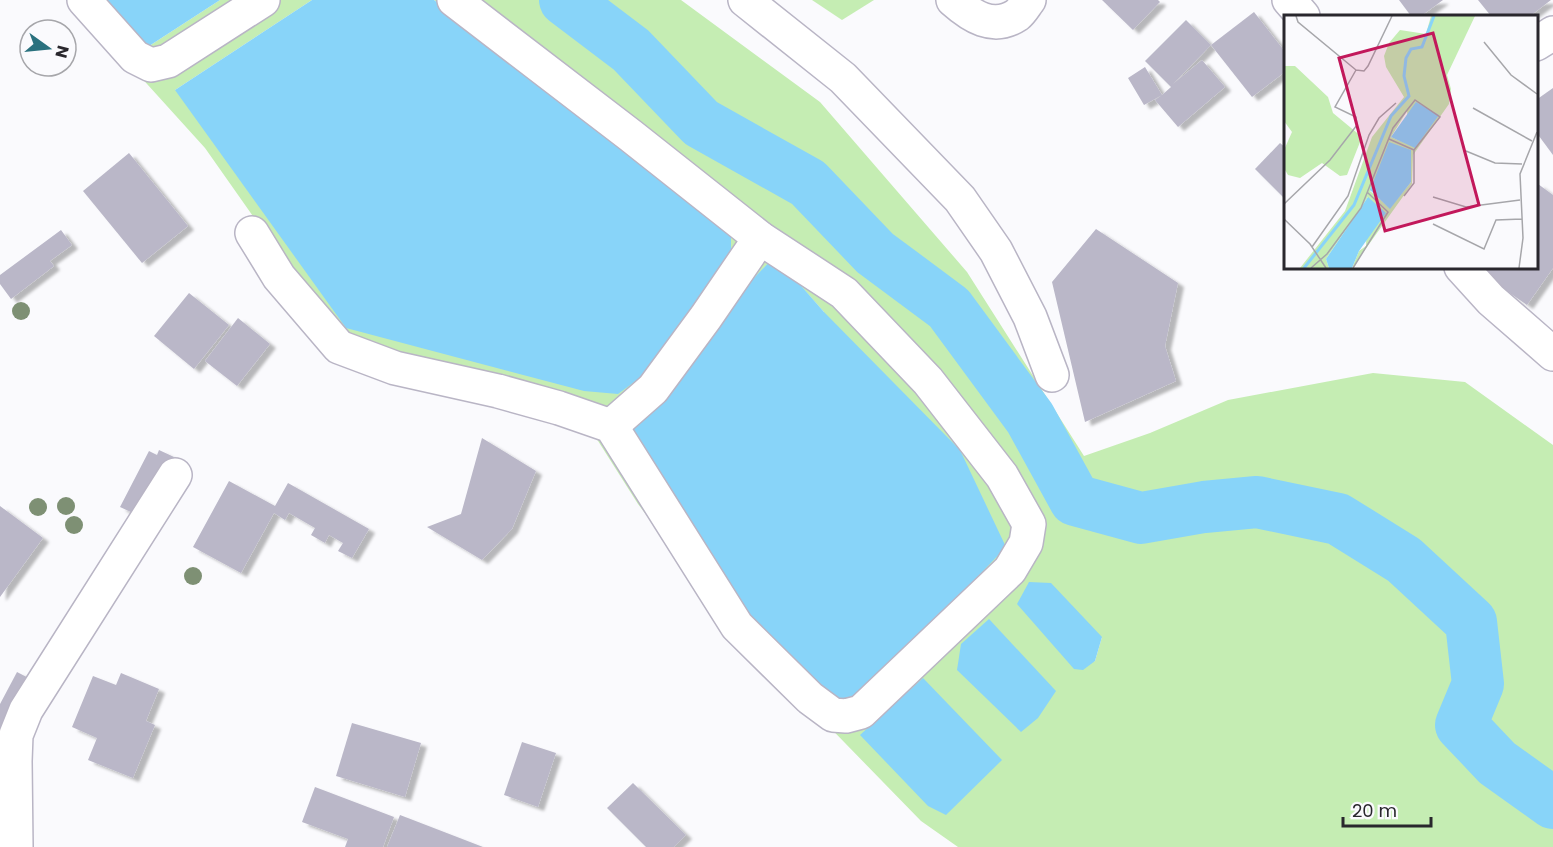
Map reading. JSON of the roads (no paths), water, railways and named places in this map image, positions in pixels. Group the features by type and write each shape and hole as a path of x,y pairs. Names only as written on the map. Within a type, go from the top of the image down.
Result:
{"street":[{"path":"84,0 135,57 151,65 168,61 264,0"},
{"path":"252,233 279,277 339,347 395,368 498,391 559,408 611,426 737,626 810,698 833,715 846,716 861,712 1010,570 1026,543 1029,524 1002,476 928,381 844,293 760,238 454,0"},
{"path":"745,0 843,78 960,199 1001,261 1030,317 1052,375"},
{"path":"953,0 968,14 983,20 998,22 1018,14 1029,0"},
{"path":"1289,0 1302,15"},
{"path":"1538,43 1553,33"},
{"path":"611,426 653,389 760,238"},
{"path":"1462,268 1491,300 1553,354"},
{"path":"16,847 16,735 26,710 175,475"}],"water":[{"path":"97,0 220,0 146,48"},
{"path":"312,0 434,0 731,232 731,260 649,371 618,394 584,391 346,328 175,90"},
{"path":"775,256 824,312 960,450 1006,547 851,710 744,626 626,435 734,299"},
{"path":"1029,582 1051,583 1102,637 1095,661 1083,670 1074,669 1017,604"},
{"path":"989,619 1056,691 1038,718 1021,732 957,670 961,644"},
{"path":"923,678 1002,760 946,815 928,806 860,735"}],"waterway":[{"path":"565,0 631,50 701,123 808,183 875,253 949,308 1030,418 1075,500 1141,518 1204,507 1257,502 1338,519 1404,560 1471,622 1478,684 1461,725 1497,763 1553,803"}]}
